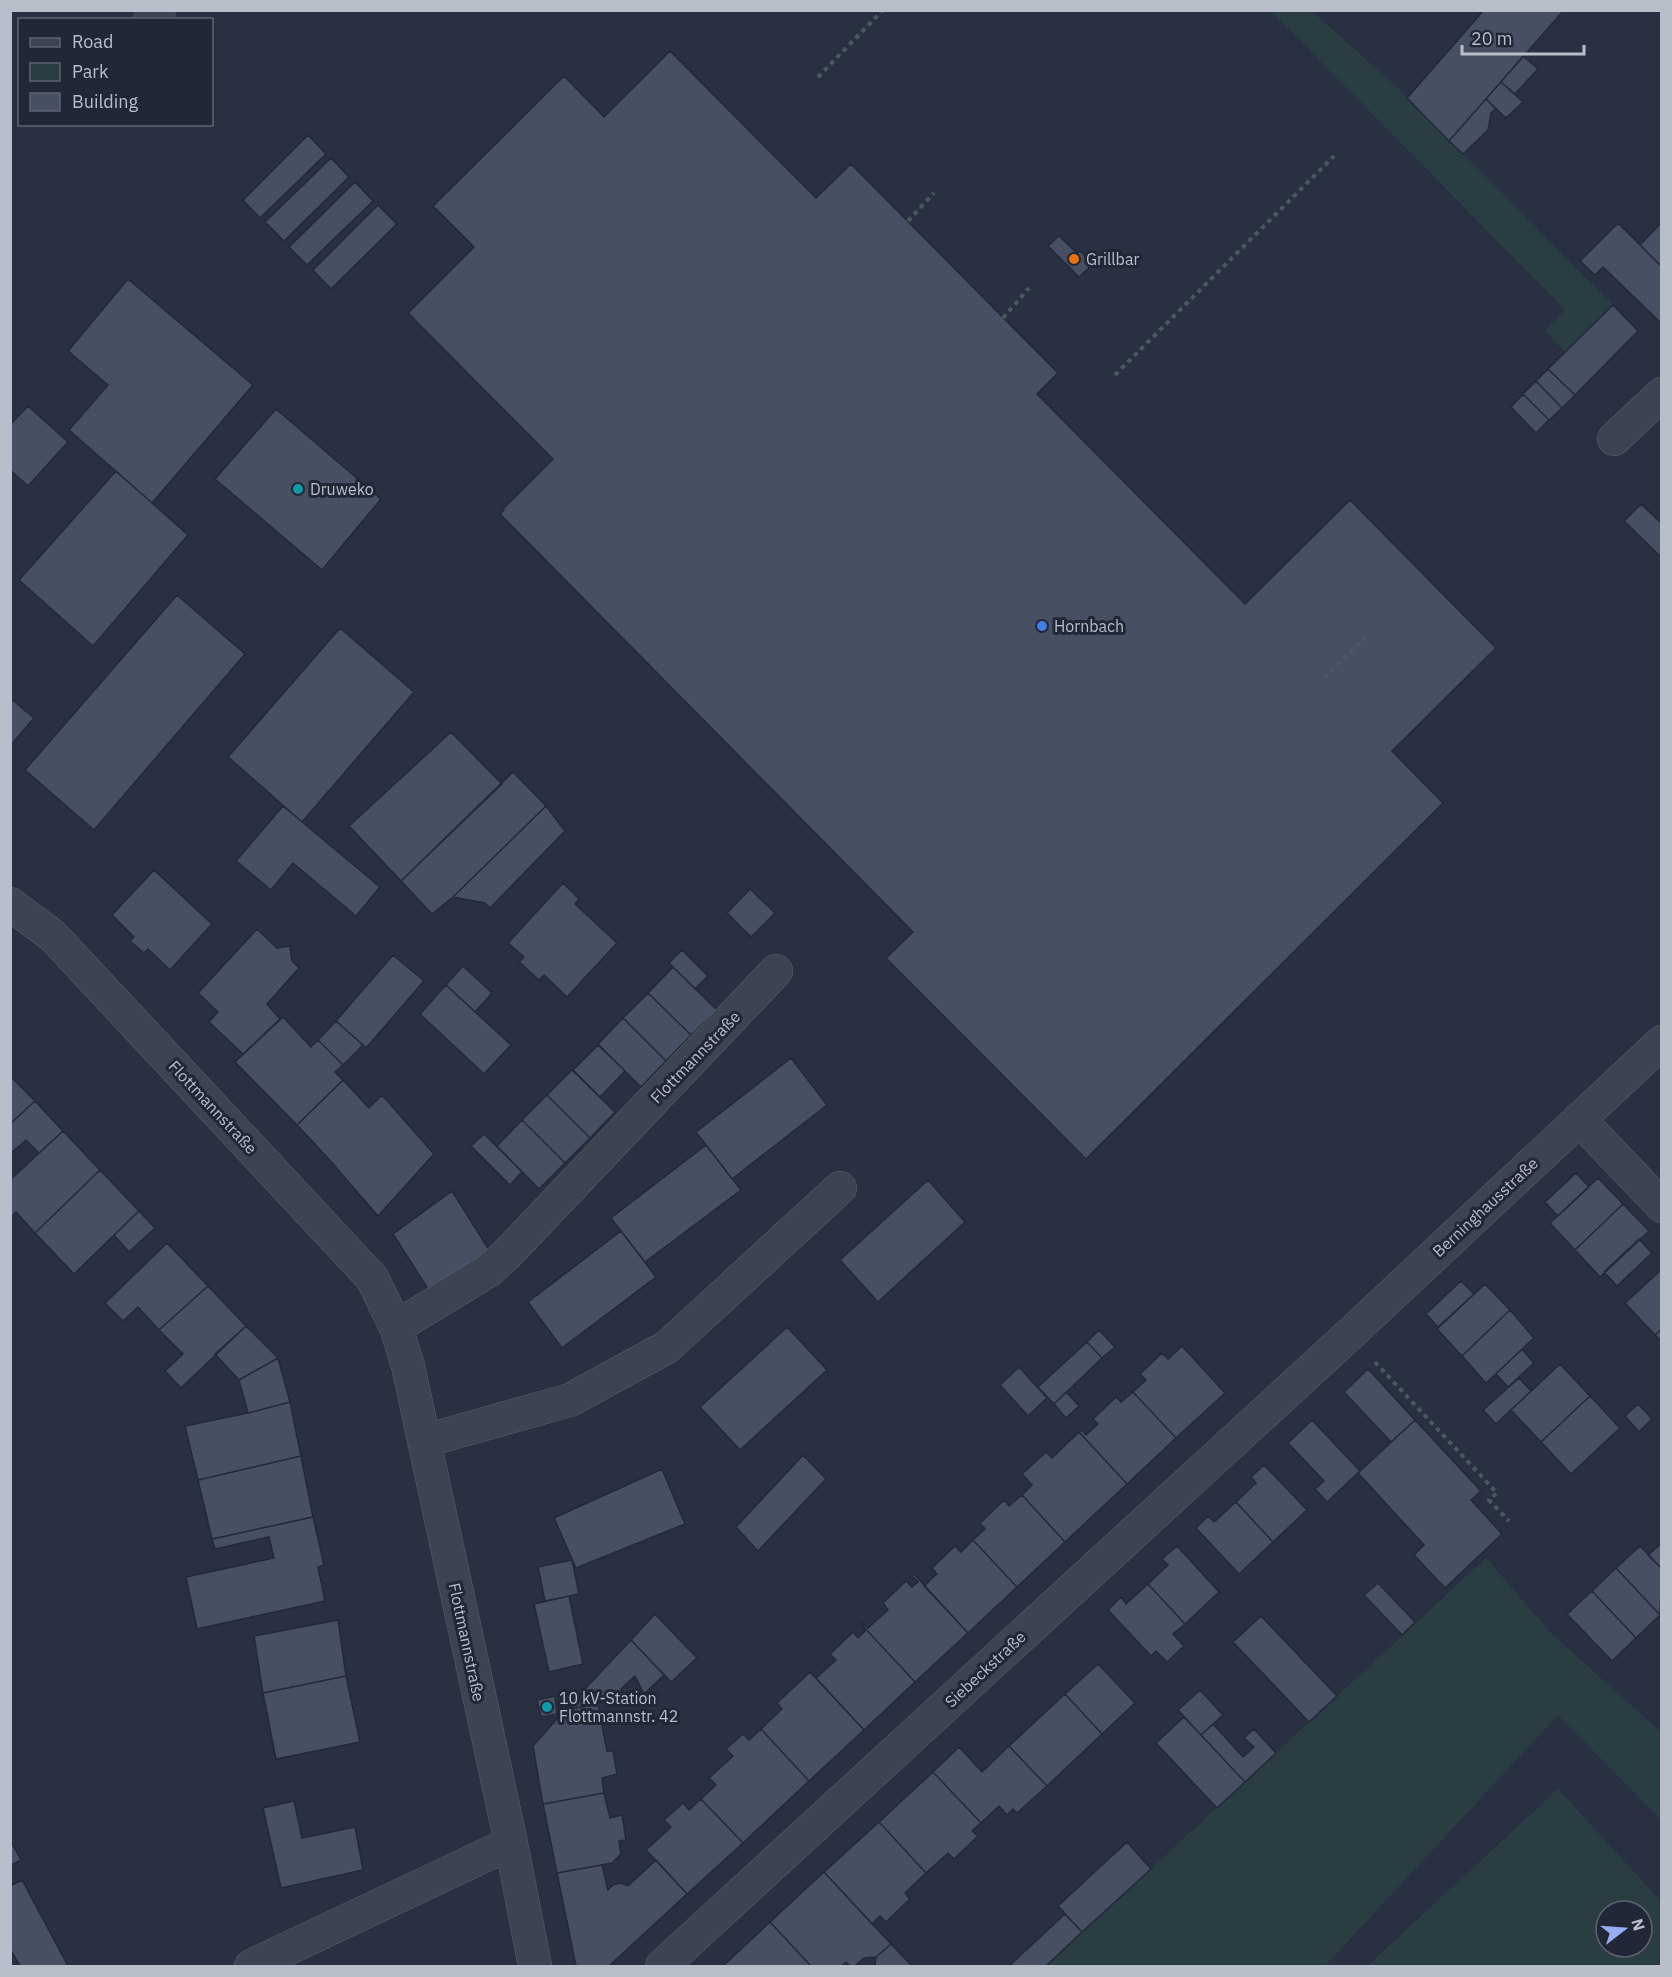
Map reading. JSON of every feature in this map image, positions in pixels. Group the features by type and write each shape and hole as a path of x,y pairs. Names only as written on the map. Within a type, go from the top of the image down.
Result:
{"street":[{"path":"1614,440 1662,394"},
{"name":"Flottmannstraße","path":"10,904 53,936 372,1278 396,1327 408,1366 511,1843 535,1966"},
{"name":"Flottmannstraße","path":"396,1327 488,1271 507,1254 776,971"},
{"name":"Berninghausstraße","path":"1308,1371 1662,1042"},
{"path":"1579,1119 1662,1206"},
{"path":"424,1441 570,1400 667,1347 840,1188"},
{"name":"Siebeckstraße","path":"663,1966 1308,1371"},
{"path":"252,1966 511,1843"}],"path":[{"path":"818,77 883,10"},
{"path":"1115,375 1334,156"},
{"path":"908,221 934,193"},
{"path":"1003,318 1029,288"},
{"path":"1324,678 1368,635"},
{"path":"1349,1335 1497,1493 1489,1500 1509,1521"}],"green space":[{"path":"1271,11 1312,11 1398,88 1613,305 1565,352 1545,331 1565,310"},
{"path":"1486,1558 1551,1633 1661,1732 1661,1820 1558,1715 1325,1966 1046,1966"},
{"path":"1558,1789 1661,1901 1661,1966 1367,1966"}],"building":[{"path":"1484,10 1564,10 1449,141 1407,98"},
{"name":"Hornbach","path":"670,51 816,198 851,164 1058,373 1037,394 1245,604 1350,500 1496,648 1392,751 1443,803 1086,1159 886,958 913,932 500,514 553,459 408,313 474,247 433,206 564,76 604,117"},
{"path":"1523,56 1538,69 1515,94 1501,82"},
{"path":"1501,82 1523,102 1506,118 1486,99"},
{"path":"1486,99 1496,109 1491,113 1488,130 1463,154 1449,141"},
{"path":"308,135 326,154 260,218 243,200"},
{"path":"331,158 349,177 284,241 265,222"},
{"path":"355,182 373,201 307,265 289,247"},
{"path":"378,205 397,224 331,289 313,270"},
{"path":"1662,222 1662,267 1640,245"},
{"path":"1618,223 1662,267 1661,323 1603,267 1595,275 1580,261"},
{"name":"Grillbar","path":"1059,236 1093,264 1079,277 1048,246"},
{"path":"128,279 253,385 152,503 69,430 108,385 68,351"},
{"path":"1613,305 1638,331 1575,395 1548,369"},
{"path":"1548,369 1575,395 1562,408 1536,381"},
{"path":"1536,381 1562,408 1549,420 1523,394"},
{"path":"1523,394 1549,420 1536,433 1511,407"},
{"path":"28,406 68,442 28,486 10,470 10,425"},
{"name":"Druweko","path":"276,409 381,499 322,570 215,479"},
{"path":"116,471 188,535 93,646 19,580"},
{"path":"1641,504 1662,524 1662,558 1624,521"},
{"path":"177,595 245,654 94,830 25,770"},
{"path":"340,628 414,692 302,822 228,757"},
{"path":"10,698 34,718 10,746"},
{"path":"451,732 502,784 401,881 349,826"},
{"path":"513,772 546,806 453,897 432,914 401,881"},
{"path":"283,806 380,887 356,916 293,863 271,890 236,861"},
{"path":"546,806 565,831 490,908 485,903 453,897"},
{"path":"154,870 212,924 170,970 148,949 144,953 130,941 134,937 112,915"},
{"path":"563,883 579,899 575,904 617,943 567,997 544,975 539,980 519,962 524,957 508,943"},
{"path":"750,889 775,913 751,937 727,913"},
{"path":"257,929 277,948 290,946 292,961 299,968 267,1004 280,1019 243,1054 209,1022 218,1012 198,993"},
{"path":"682,950 708,976 695,989 669,963"},
{"path":"393,955 424,981 366,1048 336,1021"},
{"path":"463,966 492,993 475,1012 446,985"},
{"path":"673,967 717,1010 691,1035 648,993"},
{"path":"446,985 511,1045 484,1074 420,1014"},
{"path":"648,993 691,1035 666,1061 623,1018"},
{"path":"283,1017 311,1047 318,1040 343,1065 335,1072 343,1080 297,1125 235,1062"},
{"path":"623,1018 666,1061 641,1087 598,1044"},
{"path":"336,1021 363,1045 343,1065 318,1040"},
{"path":"598,1045 625,1071 600,1097 573,1070"},
{"path":"791,1058 827,1105 732,1179 696,1132"},
{"path":"572,1070 615,1112 590,1138 547,1095"},
{"path":"10,1076 35,1101 10,1124"},
{"path":"343,1080 369,1108 382,1095 434,1154 378,1216 297,1125"},
{"path":"547,1095 590,1138 565,1163 522,1120"},
{"path":"35,1101 63,1131 39,1153 26,1140 10,1154 10,1124"},
{"path":"522,1120 565,1163 539,1189 497,1146"},
{"path":"63,1131 100,1170 35,1233 16,1212 10,1218 10,1180"},
{"path":"484,1134 522,1172 510,1185 471,1146"},
{"path":"706,1145 741,1190 645,1262 611,1218"},
{"path":"100,1170 139,1211 74,1274 35,1233"},
{"path":"1576,1173 1589,1187 1558,1216 1545,1202"},
{"path":"1598,1178 1623,1204 1575,1250 1550,1223"},
{"path":"928,1180 965,1222 878,1302 840,1260"},
{"path":"452,1191 491,1253 430,1292 393,1234"},
{"path":"1623,1204 1649,1231 1600,1277 1575,1250"},
{"path":"139,1211 155,1228 129,1252 114,1235"},
{"path":"621,1231 656,1277 562,1348 528,1302"},
{"path":"1639,1239 1652,1253 1617,1286 1604,1272"},
{"path":"167,1243 208,1286 159,1330 138,1307 123,1321 105,1303"},
{"path":"1662,1269 1662,1329 1655,1335 1625,1303"},
{"path":"1461,1281 1474,1294 1438,1327 1426,1314"},
{"path":"1485,1284 1510,1310 1462,1356 1437,1329"},
{"path":"208,1286 246,1326 181,1388 165,1371 183,1354 159,1330"},
{"path":"1510,1310 1534,1338 1486,1383 1462,1356"},
{"path":"246,1326 278,1358 239,1380 215,1354"},
{"path":"787,1327 827,1370 740,1450 700,1407"},
{"path":"1662,1329 1662,1342 1655,1335"},
{"path":"1099,1330 1115,1347 1102,1358 1087,1342"},
{"path":"1087,1342 1102,1358 1054,1404 1038,1387"},
{"path":"1182,1346 1225,1393 1176,1438 1133,1392 1146,1380 1140,1374 1162,1353 1168,1359"},
{"path":"1522,1349 1534,1363 1508,1387 1496,1374"},
{"path":"278,1358 290,1402 248,1413 239,1380"},
{"path":"1560,1364 1590,1396 1541,1442 1511,1410"},
{"path":"1019,1367 1047,1398 1028,1416 1000,1385"},
{"path":"1368,1369 1415,1420 1391,1442 1344,1392"},
{"path":"1519,1378 1531,1391 1496,1424 1483,1410"},
{"path":"1066,1392 1079,1406 1066,1418 1054,1404"},
{"path":"1133,1392 1176,1438 1127,1484 1079,1432 1082,1430 1086,1435 1098,1424 1093,1419 1116,1397 1121,1402"},
{"path":"1590,1396 1620,1428 1571,1474 1541,1442"},
{"path":"290,1402 301,1456 198,1480 185,1426"},
{"path":"1638,1404 1652,1419 1639,1432 1625,1416"},
{"path":"1312,1420 1360,1471 1327,1502 1315,1489 1324,1481 1288,1443"},
{"path":"1415,1420 1481,1491 1471,1500 1502,1534 1445,1588 1414,1555 1424,1545 1358,1473"},
{"path":"1079,1432 1127,1484 1065,1542 1022,1495 1032,1485 1022,1474 1046,1452 1052,1458"},
{"path":"803,1455 826,1479 758,1551 736,1527"},
{"path":"301,1456 313,1517 212,1539 198,1480"},
{"path":"1264,1465 1307,1510 1273,1542 1236,1502 1256,1483 1251,1477"},
{"path":"662,1469 685,1524 576,1568 554,1518"},
{"path":"1022,1495 1065,1542 1017,1587 973,1540 985,1529 980,1523 1004,1500 1009,1506"},
{"path":"1236,1502 1273,1542 1239,1574 1196,1528 1208,1516 1214,1522"},
{"path":"313,1517 324,1565 318,1567 325,1601 197,1629 186,1577 274,1558 269,1537 215,1549 212,1539"},
{"path":"973,1540 1017,1587 968,1633 924,1586 937,1574 932,1568 955,1546 961,1552"},
{"path":"1662,1543 1662,1569 1648,1555"},
{"path":"1177,1546 1219,1592 1185,1624 1148,1584 1168,1565 1162,1559"},
{"path":"1640,1546 1662,1569 1660,1615 1616,1568"},
{"path":"572,1560 579,1594 545,1601 538,1567"},
{"path":"1616,1568 1660,1615 1636,1638 1592,1591"},
{"path":"914,1574 968,1633 915,1682 861,1624 868,1628 888,1610 883,1603 906,1581 912,1587 918,1582 912,1576"},
{"path":"1378,1583 1415,1622 1402,1635 1364,1595"},
{"path":"1148,1584 1185,1624 1173,1634 1184,1646 1167,1662 1156,1651 1151,1656 1108,1610 1121,1597 1126,1604"},
{"path":"1592,1591 1636,1638 1612,1661 1567,1614"},
{"path":"569,1596 583,1664 549,1672 534,1604"},
{"path":"655,1614 697,1658 671,1682 631,1640"},
{"path":"1261,1616 1337,1696 1309,1722 1233,1642"},
{"path":"338,1620 346,1676 263,1693 254,1636"},
{"path":"861,1624 915,1682 864,1730 816,1678 836,1660 830,1654 853,1632 858,1638 865,1631"},
{"path":"631,1640 664,1675 644,1694 635,1676 621,1689 623,1698 565,1710"},
{"path":"1098,1664 1135,1703 1102,1734 1065,1694"},
{"path":"810,1672 864,1730 809,1781 761,1729 782,1709 777,1703"},
{"path":"346,1676 360,1742 276,1759 263,1693"},
{"path":"1200,1690 1223,1715 1201,1735 1178,1710"},
{"path":"1065,1694 1102,1734 1047,1786 1009,1746"},
{"name":"10 kV-Station Flottmannstr. 42","path":"555,1696 557,1714 541,1717 537,1700"},
{"path":"598,1704 607,1751 613,1751 617,1774 602,1778 604,1793 543,1804 533,1746 565,1710"},
{"path":"1184,1717 1245,1782 1217,1808 1156,1743"},
{"path":"1213,1724 1243,1757 1254,1747 1244,1738 1254,1729 1276,1753 1245,1782 1201,1735"},
{"path":"761,1729 809,1781 743,1843 701,1799 716,1785 709,1778 733,1756 726,1749 743,1734 749,1740"},
{"path":"1009,1746 1047,1786 1017,1813 1013,1809 1007,1815 999,1806 981,1823 933,1772 959,1747 982,1772"},
{"path":"933,1772 981,1823 972,1831 978,1836 954,1859 948,1853 926,1873 879,1822"},
{"path":"604,1793 610,1818 622,1815 626,1840 619,1841 621,1854 612,1863 557,1873 543,1804"},
{"path":"701,1799 743,1843 687,1894 646,1850 671,1827 664,1820 683,1803 689,1810"},
{"path":"294,1801 302,1838 355,1827 363,1870 281,1888 263,1808"},
{"path":"879,1822 926,1873 905,1893 910,1899 886,1922 880,1916 872,1924 824,1872"},
{"path":"10,1840 21,1860 10,1866"},
{"path":"1127,1842 1151,1869 1082,1932 1058,1906"},
{"path":"656,1860 687,1894 609,1966 576,1966 557,1873 602,1865 608,1890 620,1883 628,1886"},
{"path":"824,1872 891,1944 876,1957 864,1958 855,1966 850,1966 846,1962 841,1966 811,1966 770,1922"},
{"path":"22,1880 68,1966 20,1966 10,1949 10,1886"},
{"path":"1065,1914 1082,1932 1046,1966 1013,1966 1011,1964"},
{"path":"770,1922 811,1966 723,1966"},
{"path":"891,1944 912,1966 875,1966 876,1957"}],"place":[{"name":"Grillbar","path":"1074,259"},
{"name":"Druweko","path":"298,489"},
{"name":"Hornbach","path":"1042,626"},
{"name":"10 kV-Station Flottmannstr. 42","path":"547,1707"}]}
